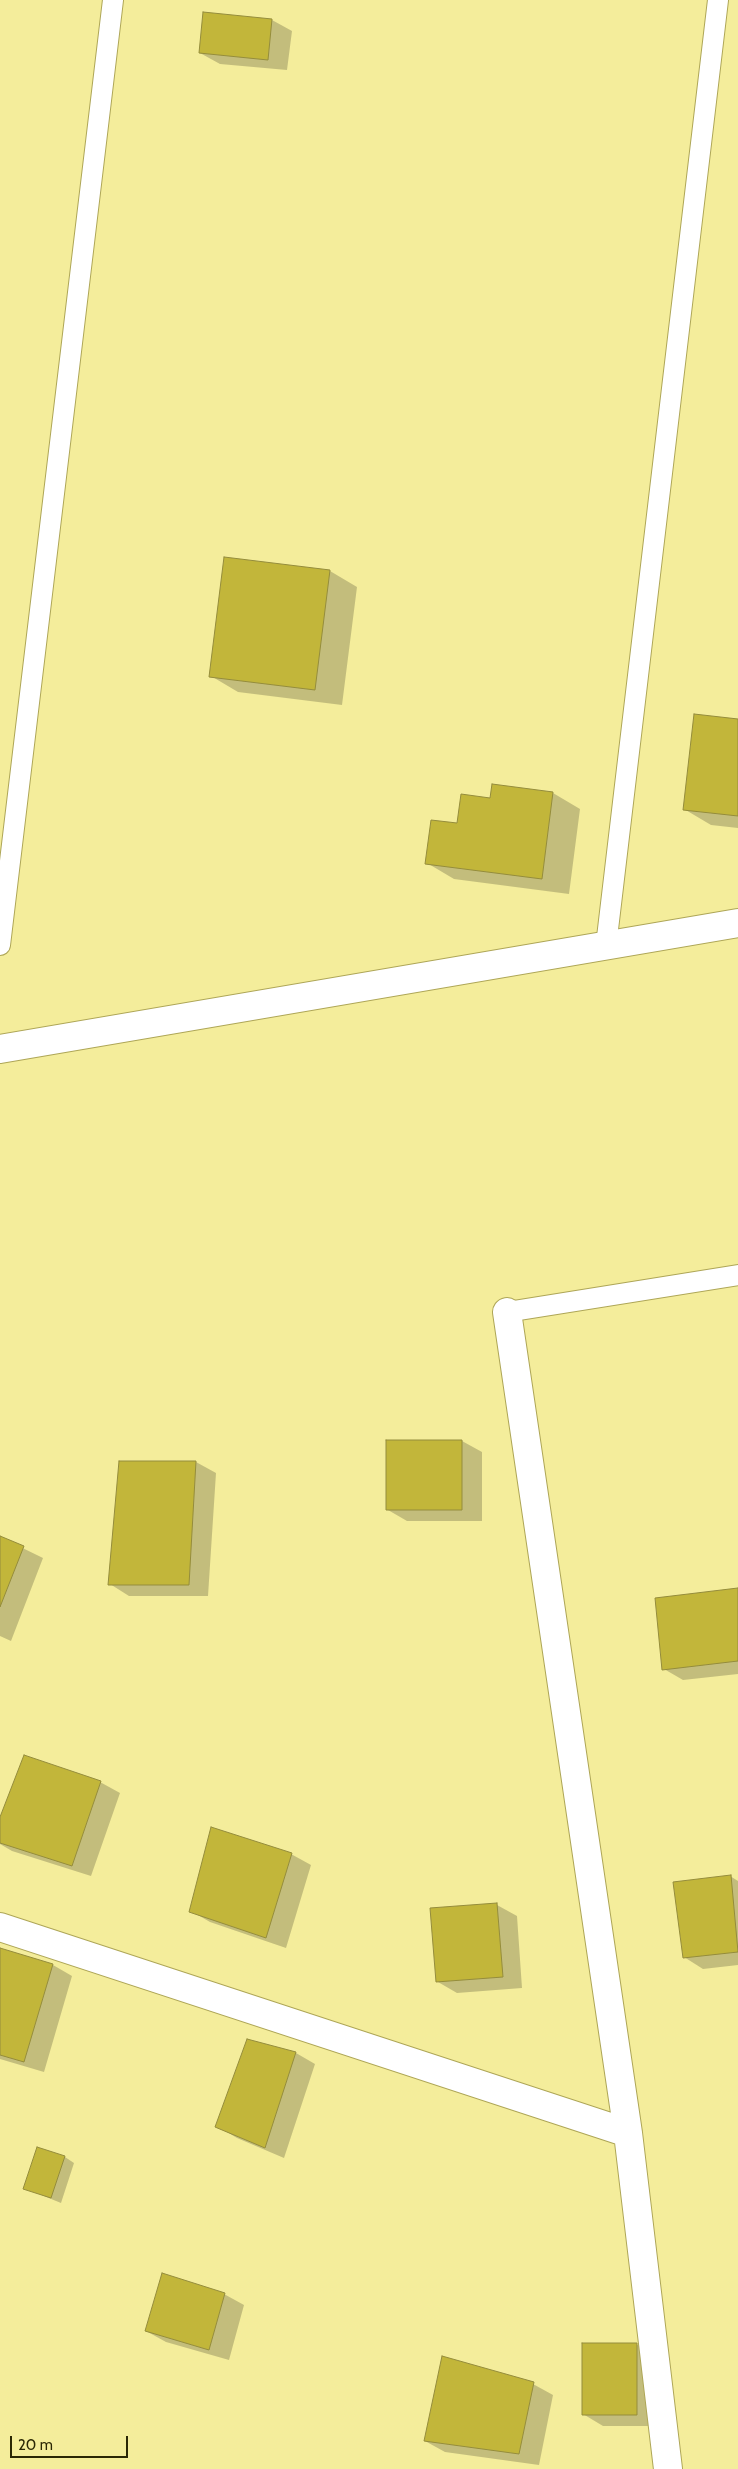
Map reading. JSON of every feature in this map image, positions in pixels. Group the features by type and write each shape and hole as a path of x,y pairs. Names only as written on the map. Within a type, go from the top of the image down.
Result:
{"street":[{"path":"0,1049 738,923"},
{"path":"507,1312 628,2133 668,2469"},
{"path":"0,1927 628,2133"}],"lane":[{"path":"0,945 113,0"},
{"path":"606,946 694,187 718,0"},
{"path":"507,1312 738,1275"}],"building":[{"path":"203,12 272,19 268,60 199,53"},
{"path":"224,557 330,570 315,690 209,677"},
{"path":"694,714 738,719 738,816 683,810"},
{"path":"492,784 553,792 542,879 425,864 431,820 457,823 461,794 490,798"},
{"path":"386,1440 462,1440 462,1510 386,1510"},
{"path":"119,1461 196,1461 189,1585 108,1585"},
{"path":"0,1536 24,1546 0,1607"},
{"path":"738,1588 738,1661 662,1670 655,1598"},
{"path":"24,1755 101,1781 72,1866 0,1843 0,1817"},
{"path":"211,1827 292,1853 266,1938 189,1912"},
{"path":"731,1875 738,1952 683,1958 673,1882"},
{"path":"497,1903 503,1977 436,1982 430,1908"},
{"path":"0,1948 53,1964 24,2062 0,2055"},
{"path":"247,2039 296,2052 265,2148 215,2127"},
{"path":"37,2147 65,2156 51,2198 23,2189"},
{"path":"162,2273 225,2293 209,2350 145,2331"},
{"path":"582,2343 637,2343 637,2415 582,2415"},
{"path":"442,2356 534,2382 519,2454 424,2441"}]}
